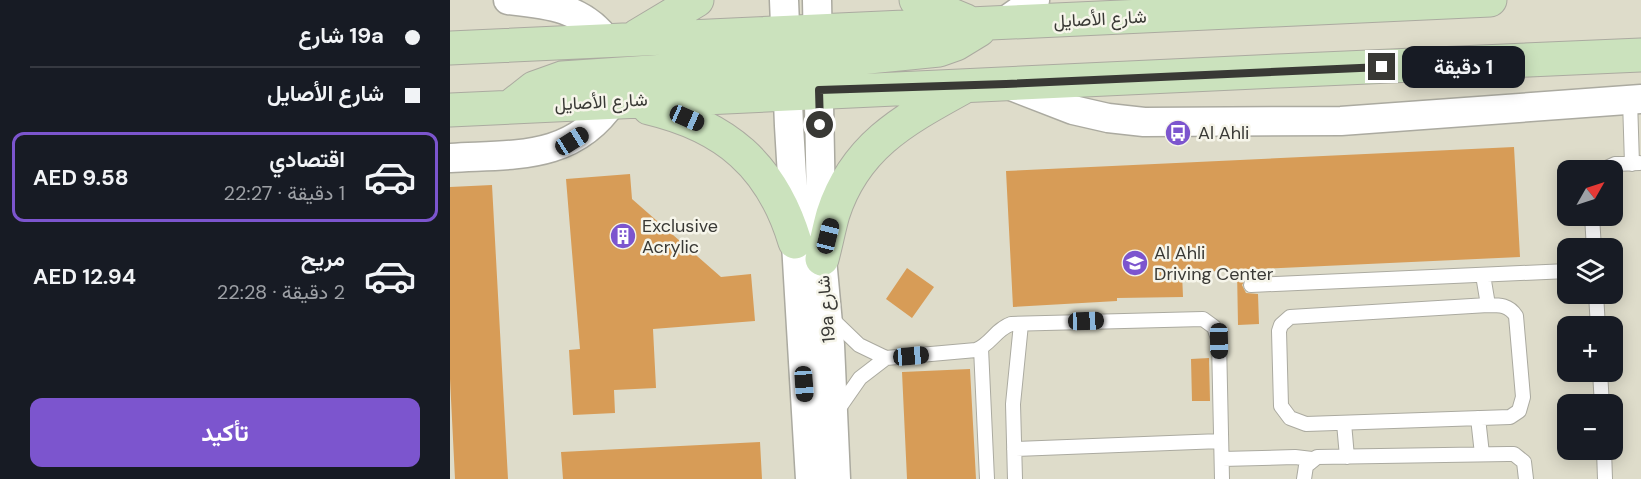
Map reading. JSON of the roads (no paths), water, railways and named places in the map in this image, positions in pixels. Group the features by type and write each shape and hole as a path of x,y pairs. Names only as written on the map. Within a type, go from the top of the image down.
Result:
{"main road":[{"path":"620,39 697,0"},
{"path":"916,0 988,24"},
{"name":"شارع الأصايل","path":"450,110 617,101 812,55 988,24 1490,0"},
{"path":"450,48 620,39 785,46 812,55"},
{"path":"510,107 534,88 562,78 752,66 785,46"},
{"name":"شارع الأصايل","path":"812,55 967,85 1641,55"},
{"path":"617,101 687,118 707,128 745,154 771,186 789,222 809,250 833,214 842,193 866,155 892,129 967,85"}],"street":[{"path":"508,0 574,11 620,39"},
{"name":"19a شارع","path":"784,0 785,46 812,55 809,250 810,479"},
{"path":"988,24 1035,0"},
{"path":"1006,84 1073,110 1108,118 1166,122 1341,121 1636,100"},
{"path":"450,158 530,153 558,147 572,141 596,124 617,101"},
{"name":"19a شارع","path":"809,250 827,313 836,479"}],"lane":[{"path":"1636,100 1636,163"},
{"path":"1251,285 1557,272"},
{"path":"1483,275 1488,305"},
{"path":"1488,305 1508,307 1516,316 1522,404 1519,411 1510,417 1306,424 1297,422 1285,412 1280,399 1279,331 1285,320 1294,316 1488,305"},
{"path":"827,313 853,340 886,358"},
{"path":"834,417 860,378 886,358 981,348 1000,330 1011,324 1195,318 1209,322 1214,327 1219,341 1222,479"},
{"path":"1016,479 1014,381 1021,324"},
{"path":"981,348 987,479"},
{"path":"1478,418 1482,454"},
{"path":"1344,423 1347,457"},
{"path":"1014,449 1221,441"},
{"path":"1222,459 1514,454 1524,462 1527,479"},
{"path":"1304,479 1306,466 1312,459"},
{"path":"1604,460 1605,479"}],"place":[{"name":"Al Ahli","path":"1178,133"},
{"name":"Exclusive Acrylic","path":"623,236"},
{"name":"Al Ahli Driving Center","path":"1135,263"}]}
